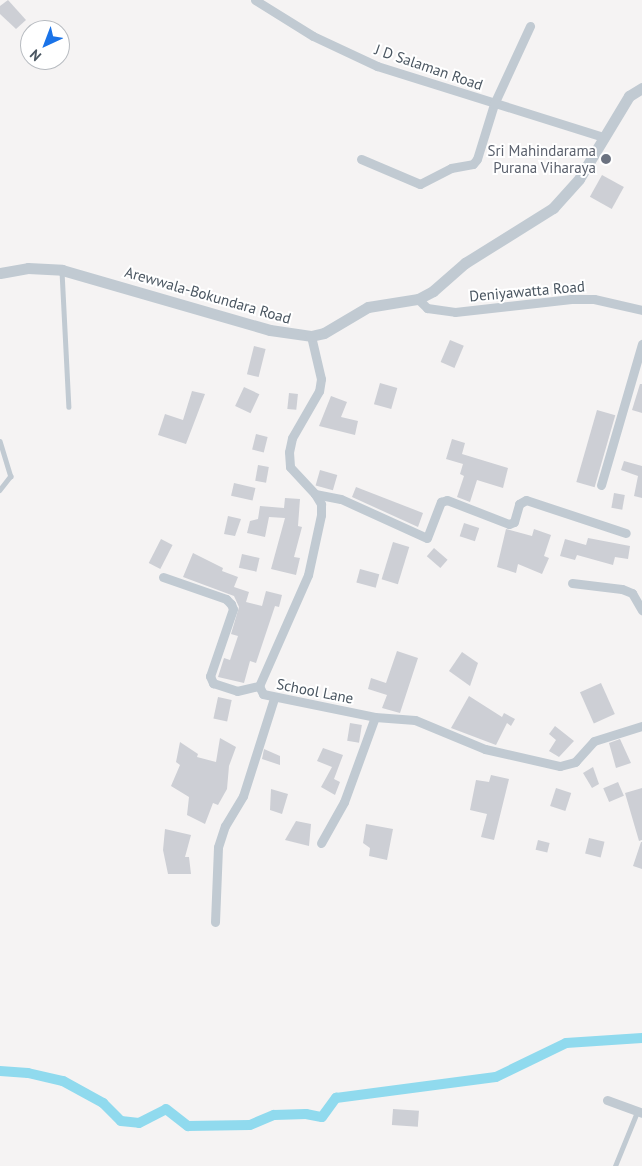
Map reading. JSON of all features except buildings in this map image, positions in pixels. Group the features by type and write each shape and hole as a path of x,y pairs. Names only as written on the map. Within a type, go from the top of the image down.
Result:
{"street":[{"name":"J D Salaman Road","path":"255,0 314,36 377,66 604,137"},
{"path":"362,159 413,183 425,184 451,168 473,164 478,159 494,104 530,26"},
{"name":"Arewwala-Bokundara Road","path":"0,273 28,268 62,270 270,330 311,336 333,329 368,307 418,299 432,291 465,263 553,208 575,185 628,96 642,88"},
{"name":"Deniyawatta Road","path":"418,299 427,308 455,312 578,299 601,300 642,310"},
{"name":"School Lane","path":"311,336 321,379 319,391 292,438 289,452 290,467 315,494 320,504 321,515 308,575 259,686 264,694 274,698 376,717 415,720 485,749 560,766 575,762 594,741 642,726"},
{"path":"601,485 642,344"},
{"path":"315,494 341,499 427,538 441,502 447,500 509,524 514,522 519,504 526,500 626,533"},
{"path":"163,577 226,599 231,604 233,609 210,676 213,683 237,691 259,686"},
{"path":"572,583 622,589 632,593 642,610"},
{"path":"214,922 218,847 225,826 243,796 274,698"},
{"path":"321,843 344,802 376,717"},
{"path":"607,1100 640,1112"}],"lane":[{"path":"62,270 69,407"},
{"path":"0,441 11,476 0,490"},
{"path":"615,1166 640,1112"}],"waterway":[{"path":"0,1071 28,1073 63,1081 103,1103 121,1121 139,1123 166,1109 188,1126 250,1125 274,1115 306,1114 322,1117 336,1098 496,1077 566,1043 642,1038"}],"place":[{"name":"Sri Mahindarama Purana Viharaya","path":"606,159"}]}
